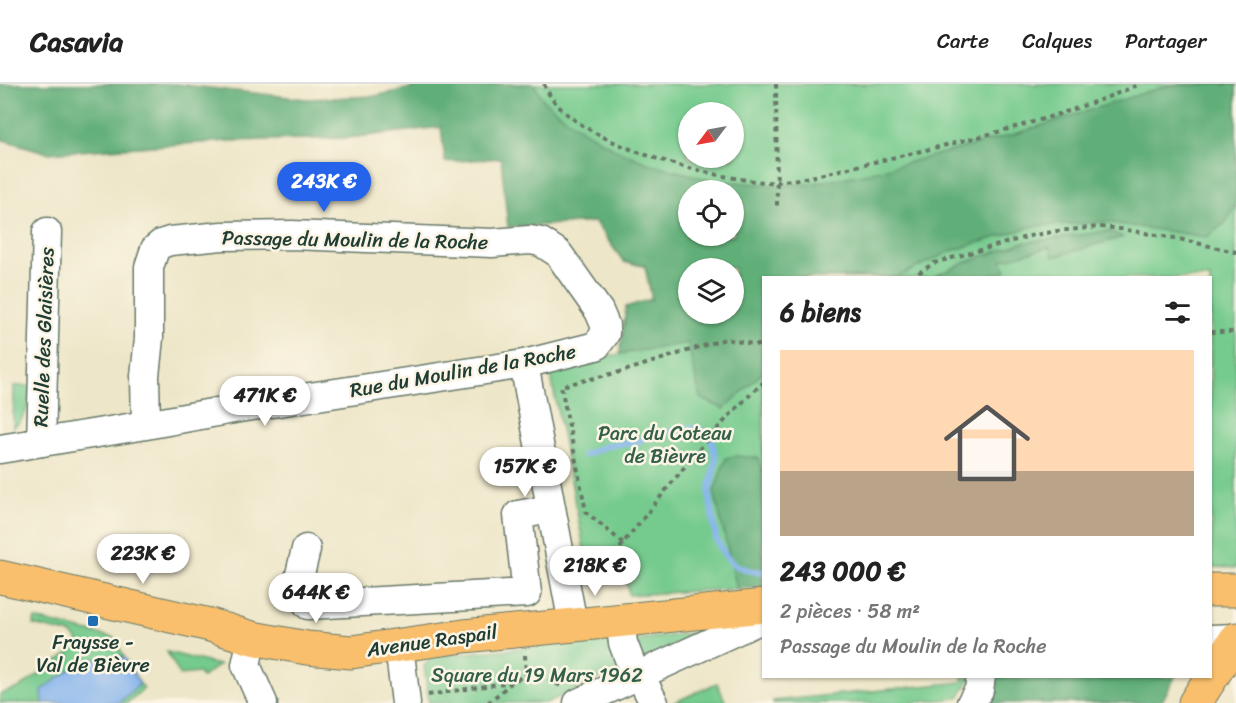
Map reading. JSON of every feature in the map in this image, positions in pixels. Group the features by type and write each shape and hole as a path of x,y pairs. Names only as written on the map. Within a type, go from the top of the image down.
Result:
{"main road":[{"name":"Avenue Raspail","path":"0,577 210,625 249,651 307,648 351,652 464,636 762,606"},
{"path":"1212,590 1236,590"},
{"path":"1212,676 1236,639"},
{"path":"1195,703 1211,678"}],"street":[{"name":"Ruelle des Glaisières","path":"41,442 47,232"},
{"name":"Passage du Moulin de la Roche","path":"146,425 145,376 149,338 149,267 155,249 170,241 222,236 292,235 492,243 530,240 541,242 558,253 599,311 606,330 603,339"},
{"name":"Rue du Moulin de la Roche","path":"0,449 524,363 590,348 603,339"},
{"path":"524,363 573,624"},
{"path":"308,605 527,592 518,515 550,509"},
{"path":"306,549 298,582 308,605 307,648"},
{"path":"580,702 630,685 762,619"},
{"path":"620,621 630,685 654,703"},
{"path":"1212,639 1236,639"},
{"path":"399,645 415,699"},
{"path":"249,651 247,694 252,703"},
{"path":"249,651 263,703"},
{"path":"249,651 279,703"}],"path":[{"path":"544,84 557,104 574,118 612,142 681,167 727,178 777,182 811,177 1042,120 1140,84"},
{"path":"776,84 777,208"},
{"path":"914,276 934,263 1030,237 1078,229 1114,228 1236,251"},
{"path":"1212,332 1236,332"},
{"path":"622,543 586,512 561,386 624,371 725,339 762,346"},
{"path":"616,556 622,543 738,405 762,384"},
{"path":"524,648 526,675"},
{"path":"415,699 511,682 536,671 580,702"},
{"path":"488,703 511,682"}],"green space":[{"path":"0,84 175,84 306,99 375,96 429,84 534,84 544,101 576,126 615,149 647,163 710,180 678,180 678,246 744,246 744,183 808,184 869,173 1015,134 1169,85 1236,84 1236,204 1226,222 1207,237 1105,222 1034,226 951,251 900,276 762,276 762,373 724,409 700,398 688,343 620,354 626,307 652,299 645,266 624,262 595,222 508,227 501,158 445,162 441,127 348,138 229,141 48,153 0,139"},
{"name":"Parc du Coteau de Bièvre","path":"513,84 1236,84 1236,568 1212,567 1212,276 762,276 762,587 629,595 625,575 634,554 586,559 549,366 620,354 626,307 652,299 645,266 624,262 595,222 508,227"},
{"path":"1109,231 1123,237 1053,257 1050,247 1002,260 1006,271 988,276 935,276 1021,243"},
{"path":"14,386 31,386 27,410 13,428"},
{"path":"736,456 758,458 762,472 762,587 737,589 714,491 726,458"},
{"path":"35,619 114,638 124,657 84,660 43,690 43,703 0,703 0,694 19,688 77,646 77,639 72,634 33,625"},
{"path":"702,632 640,661 633,640"},
{"name":"Square du 19 Mars 1962","path":"602,641 610,645 620,669 546,703 429,703 424,666 433,656"},
{"path":"167,652 219,665 202,677 199,673 180,675"},
{"path":"962,678 970,678 959,698 909,703 773,703 773,701 962,682"},
{"path":"993,678 1174,678 1161,703 985,703"},
{"path":"717,683 726,703 673,703"},
{"path":"140,684 144,688 127,703 118,703"}],"water":[{"path":"124,657 140,684 118,703 43,703 42,690 84,660"}],"waterway":[{"path":"584,455 606,446 639,441 653,434 696,428 705,432 712,441 716,460 709,492 716,539 724,554 734,565 762,572"}],"place":[{"name":"Fraysse - Val de Bièvre","path":"93,621"}]}
